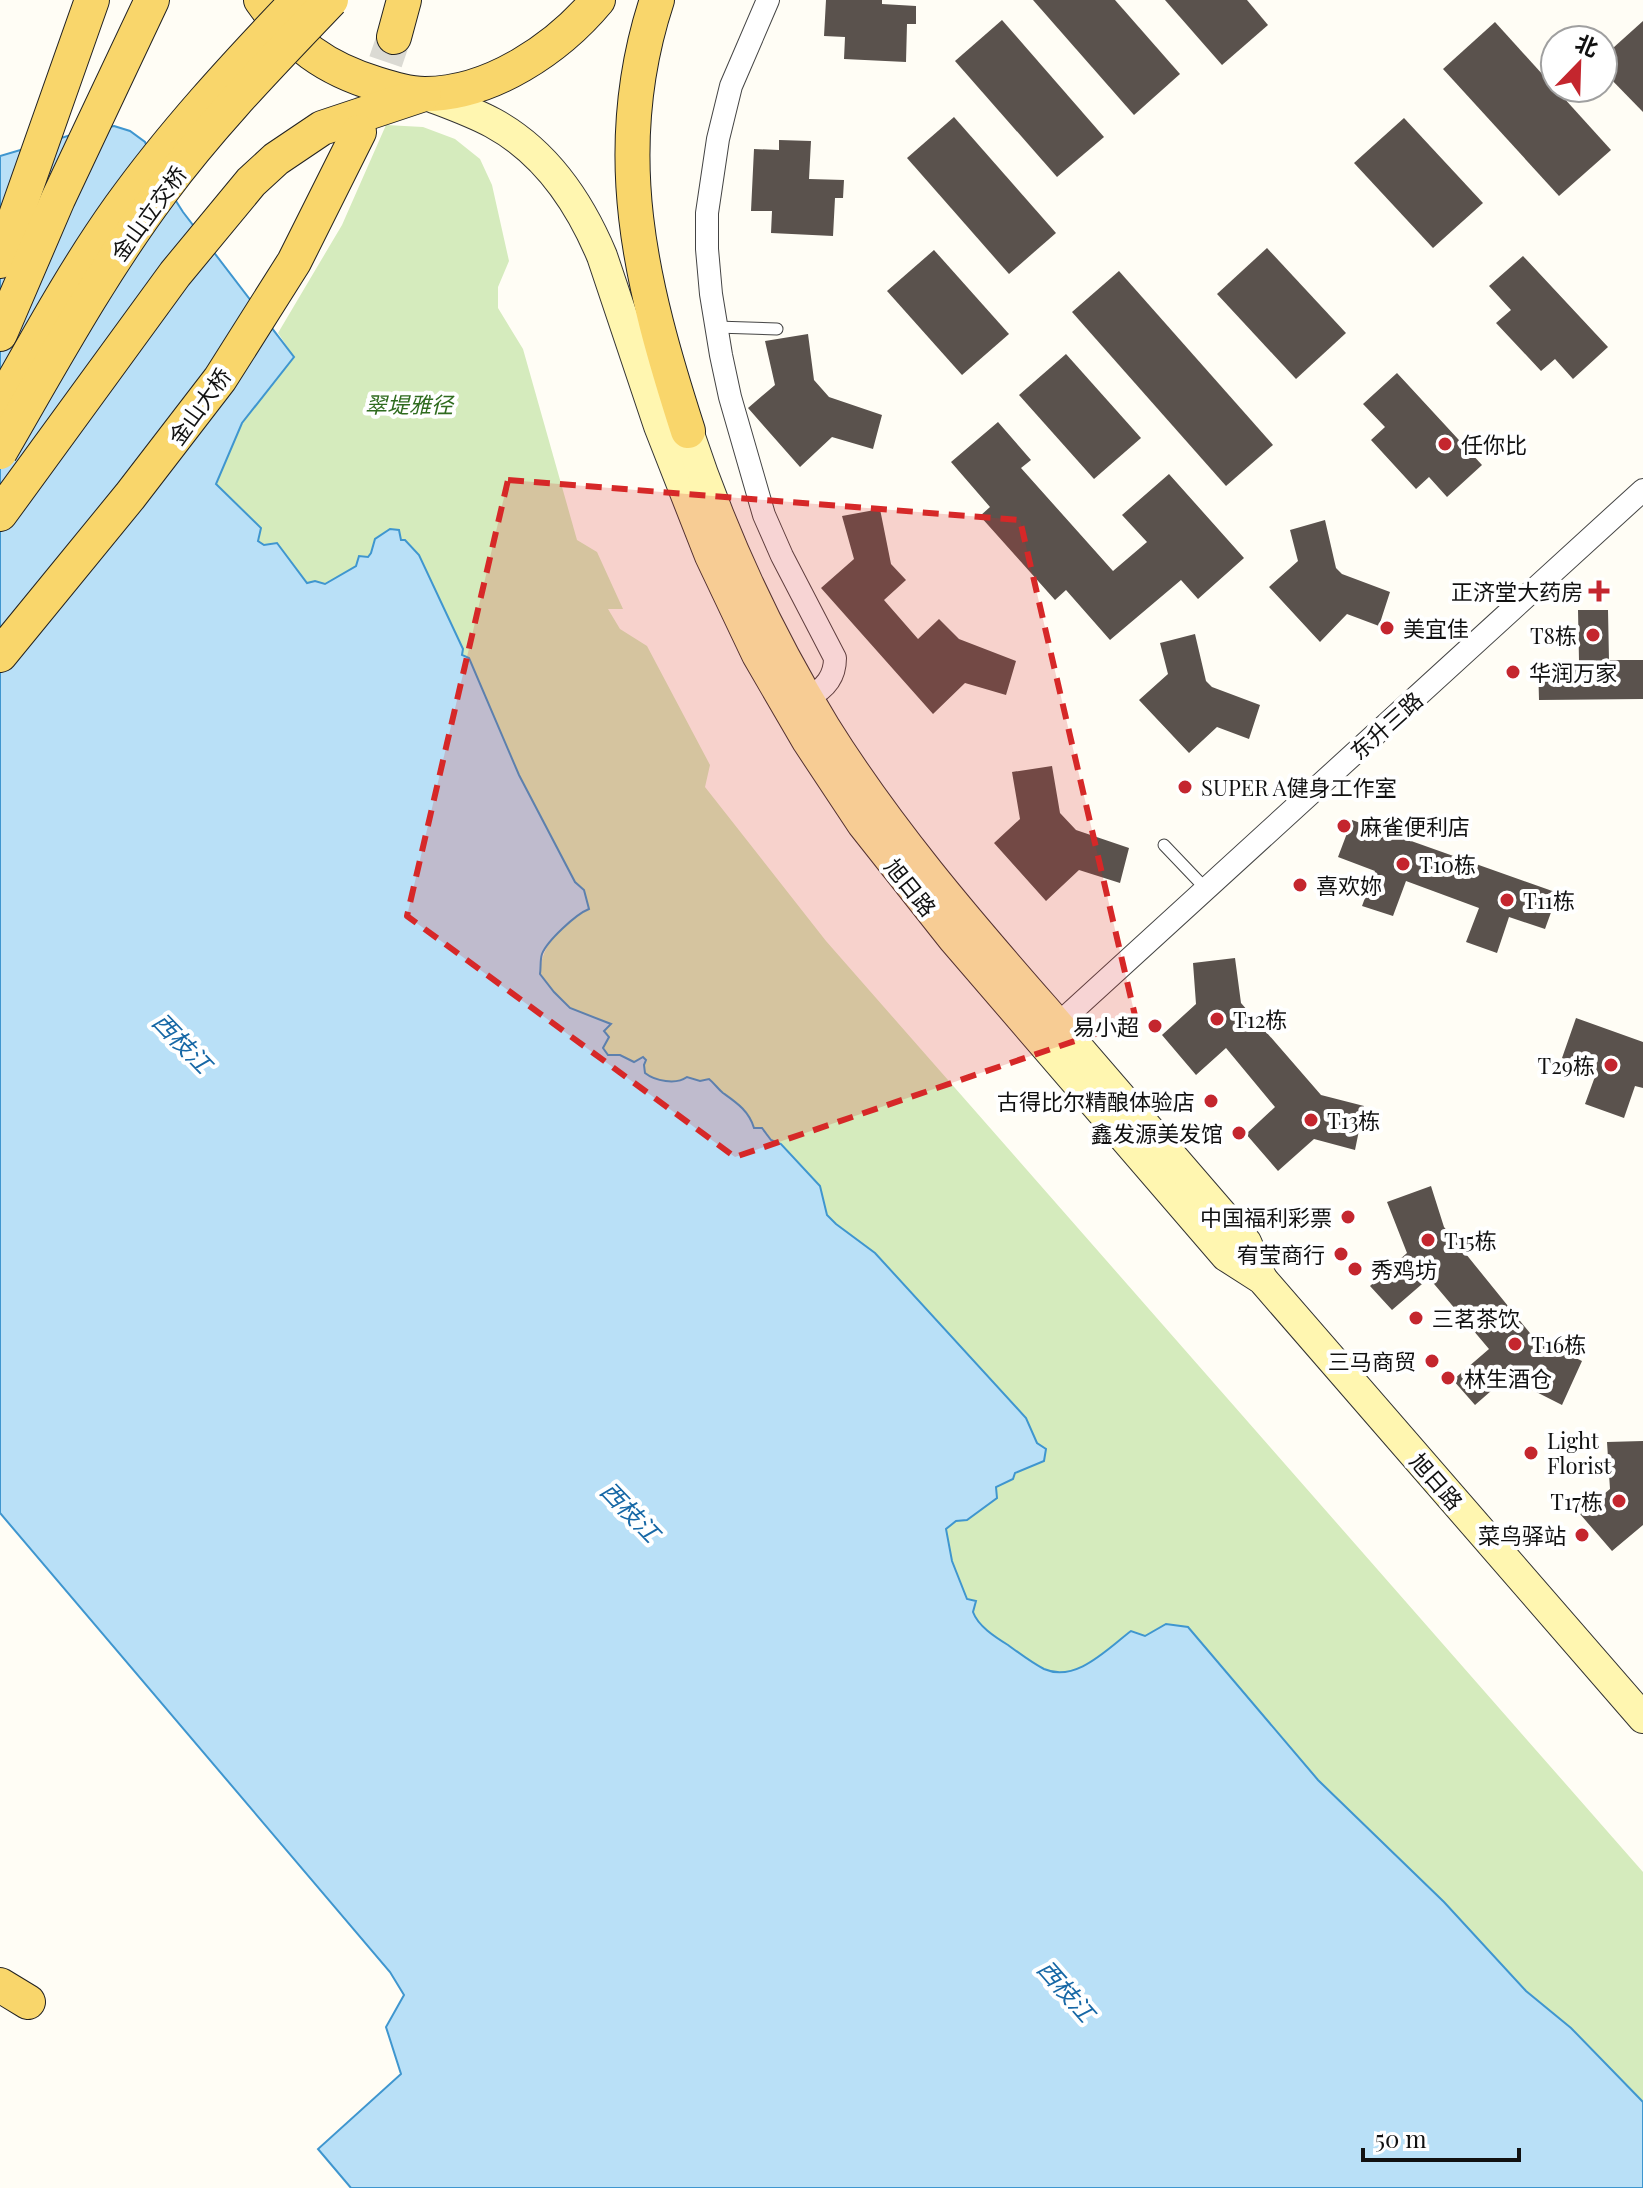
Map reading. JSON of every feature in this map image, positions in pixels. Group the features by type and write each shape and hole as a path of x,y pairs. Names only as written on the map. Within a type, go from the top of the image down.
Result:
{"main road":[{"path":"0,261 92,0"},
{"path":"0,334 58,199 152,0"},
{"path":"261,0 288,34 328,65 366,81 424,94 476,85 524,63 564,35 598,0"},
{"name":"金山立交桥","path":"0,405 79,269 136,185 196,110 298,0"},
{"name":"金山立交桥","path":"0,452 79,316 148,209 222,117 331,0"},
{"path":"394,37 404,0"},
{"path":"657,0 636,91 633,191 640,252 663,354 673,429"},
{"path":"0,514 175,274 267,166 322,128 354,125 424,94 492,122 529,148 557,175 591,230 673,429"},
{"name":"金山大桥","path":"0,655 130,496 220,379 294,262 354,125"},
{"name":"旭日路","path":"673,429 723,525 750,589 808,697 844,755 900,835 973,926 1246,1242 1262,1279"},
{"name":"旭日路","path":"673,429 710,556 744,631 807,741 862,824 953,939 1226,1256 1262,1279 1643,1718"},
{"path":"0,1974 14,1993"}],"street":[{"path":"768,0 731,86 714,159 707,230 708,269 721,355 764,515 792,577 835,658 830,680 821,690 808,697"},
{"name":"东升三路","path":"1058,1024 1643,490"}],"lane":[{"path":"716,327 777,329"},
{"path":"1164,845 1206,889"}],"highlighted area":[{"path":"508,480 1020,520 1136,1020 735,1157 407,916"}],"green space":[{"name":"翠堤雅径","path":"386,125 423,127 455,139 480,159 492,185 509,261 498,287 498,308 523,349 577,540 597,552 623,609 608,609 620,629 647,646 710,765 705,787 826,941 1643,1872 1643,2102 1571,2028 1526,1991 1444,1902 1318,1780 1188,1627 1165,1624 1145,1636 1130,1631 1090,1662 1068,1672 1056,1672 1030,1661 979,1622 973,1612 976,1601 967,1600 952,1561 945,1529 996,1487 1013,1479 1014,1473 1044,1461 1026,1418 875,1253 827,1215 820,1186 781,1144 754,1128 727,1095 687,1077 671,1081 654,1078 644,1073 640,1058 634,1062 621,1055 608,1055 603,1048 604,1031 611,1024 570,1008 540,974 544,953 553,938 581,912 589,909 584,890 575,882 519,775 469,658 462,655 415,551 390,529 375,539 371,553 356,566 325,584 315,581 307,583 277,543 264,545 258,540 259,534 216,484 242,423 294,357 278,333 342,225"}],"water":[{"name":"西枝江","path":"114,126 130,131 145,142 160,176 183,212 294,357 242,423 216,484 261,528 258,541 264,545 277,543 307,583 315,581 325,584 356,566 359,556 368,557 375,539 390,529 399,530 401,540 405,540 419,555 463,649 462,655 469,658 519,775 575,882 584,890 589,909 550,942 542,954 540,974 570,1008 611,1024 604,1031 609,1037 603,1048 608,1055 620,1055 634,1062 643,1057 646,1060 645,1073 660,1080 677,1081 687,1077 700,1081 709,1079 742,1108 754,1128 762,1128 771,1140 781,1144 820,1186 827,1215 875,1253 1026,1418 1037,1443 1046,1449 1044,1461 1015,1473 1013,1479 996,1487 997,1498 967,1520 956,1521 946,1529 952,1561 967,1599 976,1601 973,1612 979,1622 1030,1661 1056,1672 1068,1672 1090,1662 1131,1631 1145,1636 1166,1624 1188,1627 1318,1780 1444,1902 1526,1991 1571,2028 1643,2102 1643,2188 351,2188 318,2149 401,2074 386,2027 404,1995 390,1972 0,1513 0,156"}],"building":[{"path":"826,0 882,0 882,4 916,6 916,24 907,24 906,62 844,59 845,37 824,36"},
{"path":"1033,0 1115,0 1180,74 1134,115"},
{"path":"1165,0 1247,0 1268,25 1222,65"},
{"path":"1002,20 1104,137 1057,177 955,61"},
{"path":"1643,21 1643,112 1619,87 1619,43"},
{"path":"1495,22 1539,71 1539,104 1569,104 1611,150 1559,196 1443,69"},
{"path":"954,117 1056,233 1009,274 907,158"},
{"path":"1404,118 1483,203 1433,248 1354,163"},
{"path":"779,140 811,141 809,179 844,180 843,198 835,198 833,236 771,233 772,211 751,211 754,149 779,150"},
{"path":"1267,248 1346,333 1296,379 1217,294"},
{"path":"934,250 1009,334 962,375 887,291"},
{"path":"1523,256 1608,347 1573,379 1555,359 1541,371 1496,323 1511,310 1489,286"},
{"path":"1119,271 1273,445 1226,486 1072,312"},
{"path":"808,334 814,380 829,397 882,415 873,449 832,437 800,467 748,408 775,385 765,341"},
{"path":"1066,354 1141,438 1094,479 1019,395"},
{"path":"1397,373 1482,465 1447,497 1429,477 1416,489 1371,440 1385,427 1363,404"},
{"path":"998,422 1031,460 1021,468 1113,571 1147,542 1122,515 1169,474 1244,558 1198,599 1181,580 1110,640 1066,590 1055,600 980,516 990,507 951,462"},
{"path":"880,509 891,564 906,580 884,600 918,639 939,619 959,639 1016,661 1006,695 965,683 933,714 821,588 854,559 842,516"},
{"path":"1325,520 1336,568 1342,574 1390,592 1379,626 1347,614 1320,642 1269,587 1298,561 1290,530"},
{"name":"T8栋","path":"1578,610 1608,610 1609,660 1643,660 1643,699 1539,700 1538,662 1579,661"},
{"path":"1195,634 1206,681 1212,687 1260,705 1249,739 1217,727 1189,753 1139,700 1168,674 1160,643"},
{"path":"1052,766 1060,813 1076,830 1129,848 1120,883 1079,870 1046,901 994,843 1020,819 1012,772"},
{"path":"1352,820 1558,893 1545,929 1509,917 1497,953 1466,942 1479,908 1406,881 1393,916 1362,906 1375,871 1338,857"},
{"path":"1235,958 1241,1003 1321,1095 1364,1106 1355,1150 1314,1139 1278,1171 1246,1134 1275,1107 1226,1048 1196,1075 1162,1035 1196,1004 1193,963"},
{"name":"T29栋","path":"1576,1018 1643,1042 1643,1088 1635,1086 1624,1118 1585,1104 1597,1071 1562,1058"},
{"path":"1431,1186 1444,1227 1534,1338 1582,1361 1562,1405 1507,1377 1475,1405 1453,1380 1489,1349 1429,1278 1392,1310 1370,1286 1407,1253 1387,1202"},
{"name":"T17栋","path":"1643,1441 1643,1525 1612,1551 1580,1514 1610,1489 1607,1442"}],"tunnel":[{"path":"369,110 394,37"}],"place":[{"name":"任你比","path":"1445,444"},
{"name":"正济堂大药房","path":"1599,591"},
{"name":"美宜佳","path":"1387,628"},
{"name":"T8栋","path":"1593,635"},
{"name":"华润万家","path":"1513,672"},
{"name":"SUPER A健身工作室","path":"1185,787"},
{"name":"麻雀便利店","path":"1344,826"},
{"name":"T10栋","path":"1403,864"},
{"name":"喜欢妳","path":"1300,885"},
{"name":"T11栋","path":"1507,900"},
{"name":"T12栋","path":"1217,1019"},
{"name":"易小超","path":"1155,1026"},
{"name":"T29栋","path":"1611,1065"},
{"name":"古得比尔精酿体验店","path":"1211,1101"},
{"name":"T13栋","path":"1311,1120"},
{"name":"鑫发源美发馆","path":"1239,1133"},
{"name":"中国福利彩票","path":"1348,1217"},
{"name":"T15栋","path":"1428,1240"},
{"name":"宥莹商行","path":"1341,1254"},
{"name":"秀鸡坊","path":"1355,1269"},
{"name":"三茗茶饮","path":"1416,1318"},
{"name":"T16栋","path":"1515,1344"},
{"name":"三马商贸","path":"1432,1361"},
{"name":"林生酒仓","path":"1448,1378"},
{"name":"Light Florist","path":"1531,1453"},
{"name":"T17栋","path":"1619,1501"},
{"name":"菜鸟驿站","path":"1582,1535"}]}
